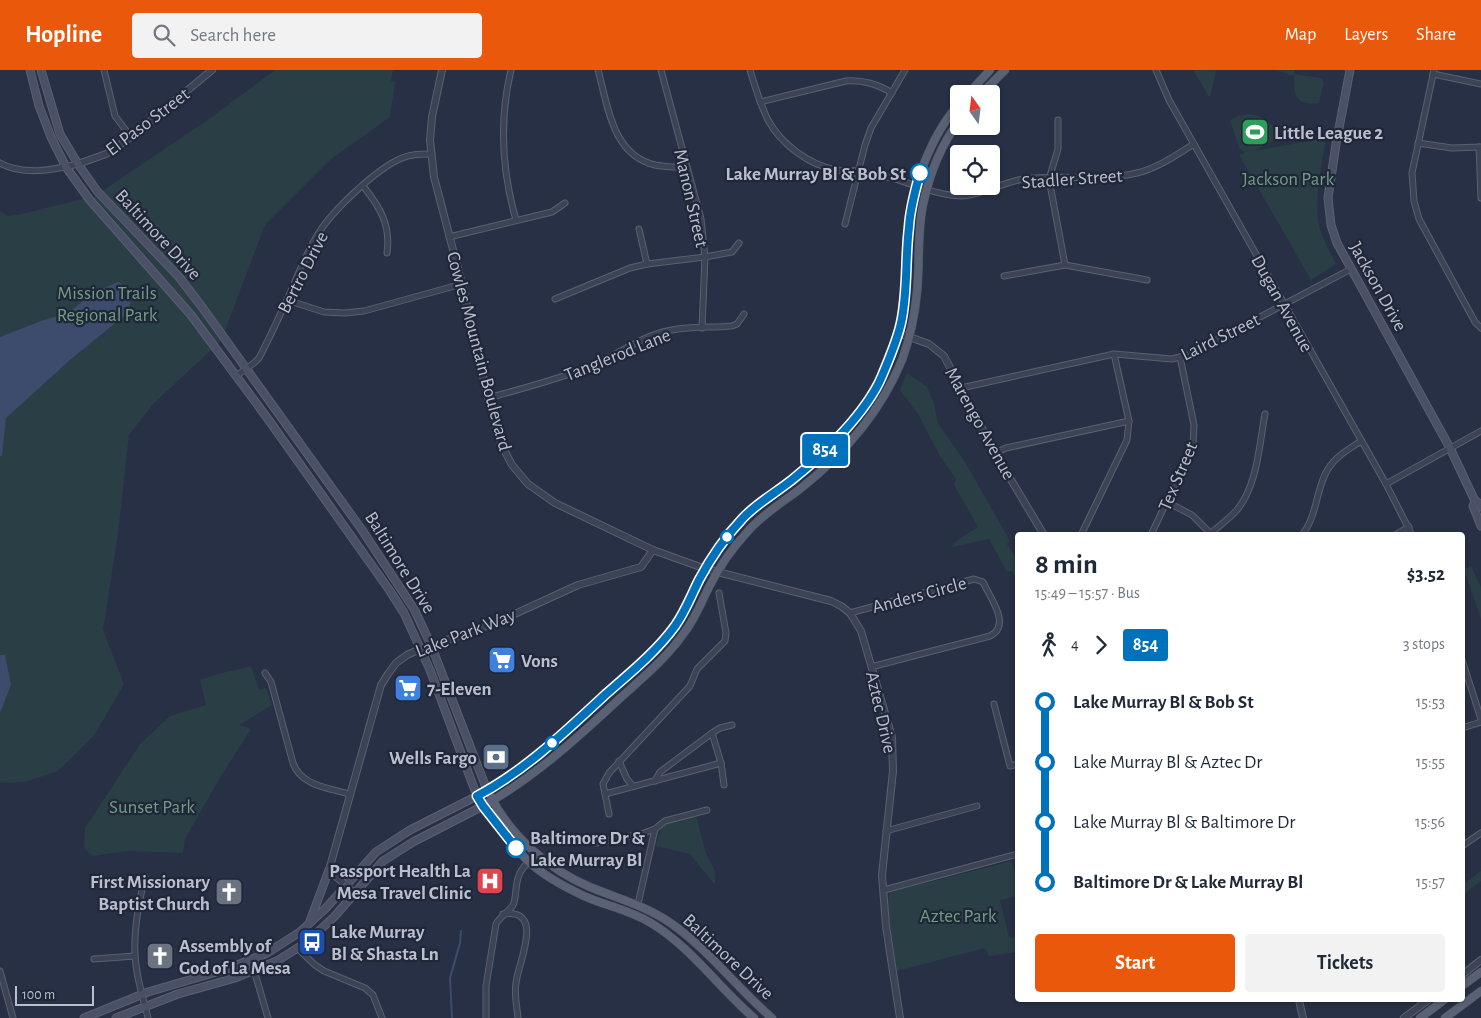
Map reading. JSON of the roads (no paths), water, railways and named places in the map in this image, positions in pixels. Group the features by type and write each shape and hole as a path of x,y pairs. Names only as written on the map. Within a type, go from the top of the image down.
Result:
{"main road":[{"name":"Baltimore Drive","path":"30,70 40,110 50,137 66,167 89,199 192,315 404,613 420,649 477,796 483,806 529,863 585,897 634,914 652,923 699,962 754,1018"},
{"name":"Baltimore Drive","path":"41,70 60,134 78,164 104,198 179,277 399,584 414,609 431,645 487,790 493,801 522,839 536,853 562,873 589,886 638,904 674,926 703,949 750,1000 772,1018"},
{"path":"976,85 990,70"},
{"path":"990,85 1005,70"},
{"name":"Jackson Drive","path":"1350,70 1328,198 1331,225 1337,243 1450,448 1475,501 1481,507"},
{"path":"116,1018 178,994 255,971 307,942 334,917 383,861 441,827 493,801 545,765 636,684 673,646 693,620 710,585 713,570 730,534 744,517 815,460 854,418 881,379 898,333 906,293 910,211 928,154 950,117"},
{"path":"84,1018 143,994 251,960 281,945 300,932 326,908 376,852 430,819 477,796 533,759 633,670 664,639 713,570 753,525 823,469 854,436 885,395 895,375 913,326 923,204 942,148 950,135"},
{"path":"875,389 885,395"},
{"name":"Jackson Drive","path":"1475,501 1473,506 1481,526"},
{"path":"664,639 673,646"},
{"path":"309,924 329,870"},
{"path":"1465,984 1481,972"},
{"path":"1445,1018 1481,991"},
{"path":"1420,1018 1441,1002"}],"street":[{"path":"104,70 116,116 131,137"},
{"name":"El Paso Street","path":"78,164 106,154 131,137 212,70"},
{"name":"Cowles Mountain Boulevard","path":"442,70 432,117 434,177 462,284 488,398 502,444 512,465 528,484 555,503 653,550 713,570"},
{"path":"511,70 506,91 503,149 508,194 516,220"},
{"path":"598,70 615,131 626,148 637,157 649,163 687,168"},
{"name":"Manon Street","path":"661,70 701,219 705,257 702,328"},
{"name":"Stadler Street","path":"750,70 760,102 773,128 786,143 800,154 830,168 858,171 960,196 974,194 997,185 1024,179 1119,176 1136,173 1156,167 1194,144"},
{"path":"845,224 871,128 905,70"},
{"name":"Dugan Avenue","path":"1156,70 1168,100 1386,484 1411,532"},
{"path":"1481,84 1434,72 1412,173 1412,191 1419,219 1481,328"},
{"path":"760,102 846,81 859,80 880,86 892,93"},
{"path":"1058,120 1058,149 1049,178 1065,265"},
{"path":"1418,143 1452,148 1480,147 1481,198"},
{"name":"Bertro Drive","path":"236,376 259,358 309,250 319,232 337,211 382,169 395,161 416,154 432,154"},
{"path":"0,163 10,169 23,172 78,164"},
{"path":"363,186 376,201 384,217 389,238 387,253"},
{"path":"449,237 552,212 565,203"},
{"path":"639,229 647,264"},
{"path":"555,299 630,268 732,252 739,242"},
{"path":"1004,276 1065,265 1147,280"},
{"name":"Laird Street","path":"961,388 1114,354 1180,358 1351,269"},
{"path":"287,300 324,312 345,313 364,310 462,284"},
{"name":"Tanglerod Lane","path":"488,398 538,385 596,364 658,333 685,328 732,326 737,324 744,314"},
{"name":"Marengo Avenue","path":"898,333 929,344 941,353 995,453 1042,532"},
{"path":"1082,532 1127,440 1129,421 1114,354"},
{"name":"Tex Street","path":"1153,532 1190,455 1194,439 1194,425 1180,358"},
{"path":"1213,532 1230,517 1248,492 1253,477 1265,414"},
{"path":"995,453 1006,448 1129,421"},
{"path":"1386,484 1481,431"},
{"path":"1304,532 1315,511 1327,470 1337,457 1361,440"},
{"path":"1168,502 1192,515 1209,532"},
{"path":"1400,532 1409,527"},
{"name":"Lake Park Way","path":"329,870 381,685 396,663 420,649 494,623 578,585 642,567 653,550"},
{"path":"713,570 825,599 837,603 850,613"},
{"name":"Anders Circle","path":"850,613 974,579 983,582 1001,620 998,630 990,636 871,667"},
{"path":"390,591 399,584"},
{"path":"609,814 603,784 609,773 690,686 697,670 725,641 726,633 719,593"},
{"name":"Aztec Drive","path":"850,613 861,631 892,737 894,756 882,875 886,926 900,1018"},
{"path":"1465,669 1481,718"},
{"path":"266,673 271,682 293,763 298,773 311,783 350,794"},
{"path":"994,704 1010,766 1015,765"},
{"path":"1465,727 1481,722"},
{"path":"655,781 660,772 712,733 732,724"},
{"path":"712,733 721,763 724,785"},
{"path":"619,761 633,786"},
{"path":"605,794 721,763"},
{"path":"886,831 977,806"},
{"path":"596,843 641,834 655,829 665,822 707,810"},
{"path":"638,904 655,829"},
{"path":"1465,844 1481,833"},
{"path":"486,1018 486,986 496,924 513,905 522,869 536,853"},
{"path":"884,890 1015,855"},
{"path":"329,870 354,893"},
{"path":"145,877 137,916 135,956 148,1018"},
{"path":"513,905 527,929 527,940 515,984 518,1018"},
{"path":"503,914 512,913 522,918"},
{"path":"297,948 315,966 364,988 373,995 382,1018"},
{"path":"94,959 135,956"},
{"path":"251,960 268,1018"},
{"path":"1465,973 1481,960"},
{"path":"0,970 13,1018"},
{"path":"1299,1002 1303,1018"},
{"path":"1404,1018 1425,1002"}],"water":[{"path":"118,282 132,289 129,312 71,359 6,418 2,455 0,457 0,337 68,313 94,292"},
{"path":"0,655 5,655 11,685 0,713"}],"waterway":[{"path":"452,1018 450,978 460,943 461,931"}],"place":[{"name":"Little League 2","path":"1255,132"},
{"name":"Lake Murray Bl & Bob St","path":"920,173"},
{"name":"Vons","path":"502,660"},
{"name":"7-Eleven","path":"408,688"},
{"name":"Wells Fargo","path":"496,757"},
{"name":"Baltimore Dr & Lake Murray Bl","path":"516,848"},
{"name":"Passport Health La Mesa Travel Clinic","path":"490,881"},
{"name":"First Missionary Baptist Church","path":"229,892"},
{"name":"Lake Murray Bl & Shasta Ln","path":"312,942"},
{"name":"Assembly of God of La Mesa","path":"160,956"}],"park label":[{"name":"Jackson Park","path":"1288,178"},
{"name":"Mission Trails Regional Park","path":"107,303"},
{"name":"Sunset Park","path":"152,806"},
{"name":"Aztec Park","path":"958,915"}]}
